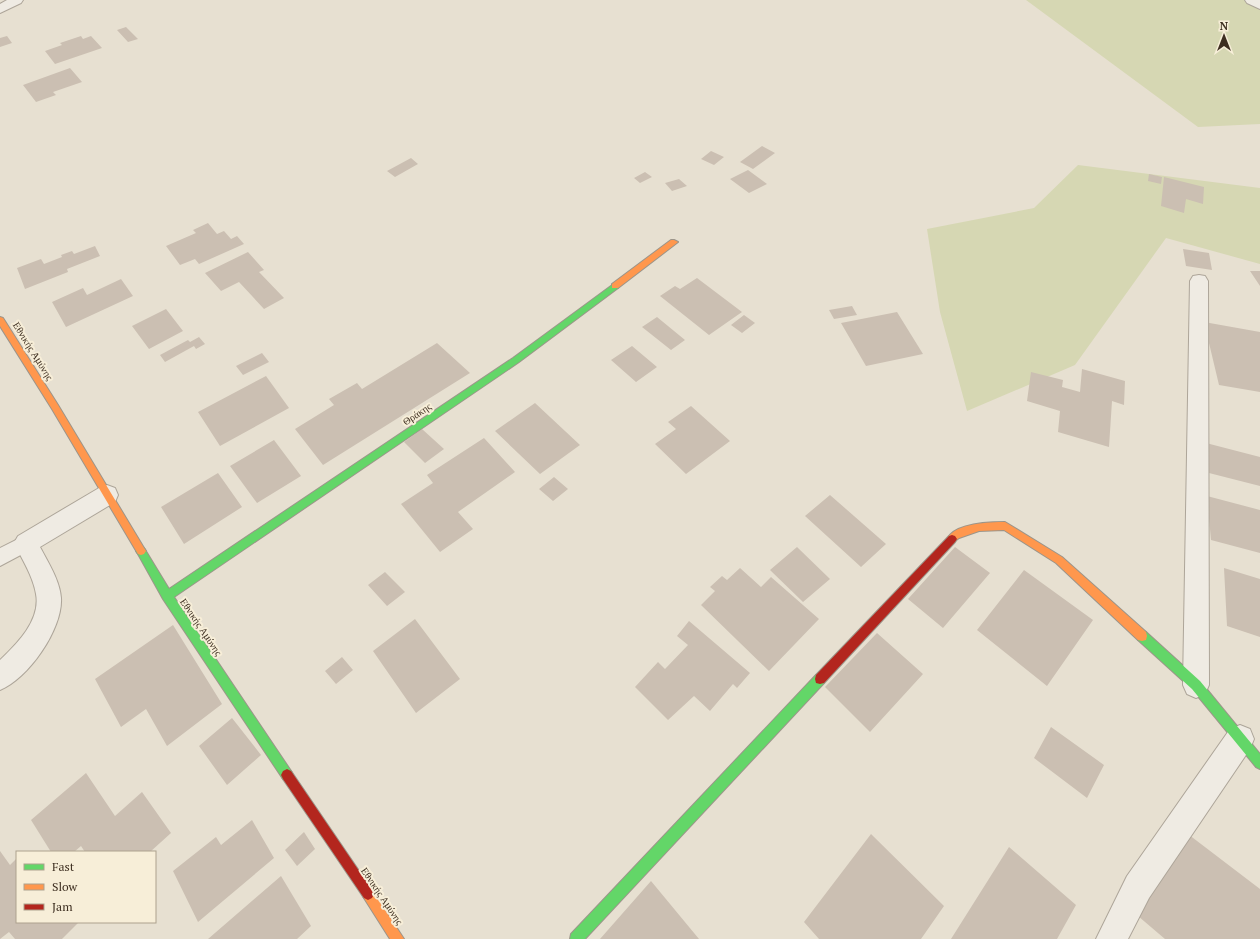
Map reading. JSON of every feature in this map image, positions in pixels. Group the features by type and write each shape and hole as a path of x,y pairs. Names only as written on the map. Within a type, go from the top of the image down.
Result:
{"street":[{"path":"0,9 17,0"},
{"path":"1251,0 1260,5"},
{"name":"Θράκης","path":"167,596 516,360 674,242"},
{"path":"1196,685 1199,281"},
{"name":"Εθνικής Αμύνης","path":"0,320 55,408 167,596 398,939"},
{"path":"0,677 11,668 29,647 39,632 49,600 47,589 26,543 107,495"},
{"path":"576,939 956,535 979,527 1004,526 1059,560 1196,685 1260,763"},
{"path":"1112,939 1138,887 1240,739"}],"lane":[{"path":"0,558 26,543"}],"green space":[{"path":"1026,0 1251,0 1260,5 1260,124 1198,127"},
{"path":"1078,165 1260,188 1260,264 1166,238 1075,365 967,411 940,312 927,229 1034,208"}],"building":[{"path":"126,27 138,39 128,42 117,30"},
{"path":"7,36 12,43 0,47 0,38"},
{"path":"81,36 83,39 91,36 102,48 55,64 45,51 62,45 60,43"},
{"path":"70,68 82,82 53,92 56,95 36,102 23,85"},
{"path":"762,146 775,153 753,169 740,162"},
{"path":"711,151 724,157 714,165 701,159"},
{"path":"411,158 418,164 395,177 387,171"},
{"path":"748,170 767,184 749,193 730,179"},
{"path":"645,172 652,177 640,183 634,178"},
{"path":"1149,174 1162,177 1161,184 1148,181"},
{"path":"1164,177 1204,187 1203,204 1186,199 1184,213 1161,206"},
{"path":"679,179 687,186 672,191 665,183"},
{"path":"208,223 217,234 224,231 231,239 237,236 244,244 199,264 195,259 180,265 166,246 196,233 193,230"},
{"path":"95,246 100,256 67,269 68,272 25,289 17,268 41,259 44,264 62,257 61,255 72,251 74,254"},
{"path":"1183,249 1209,253 1212,270 1186,266"},
{"path":"248,252 264,270 259,272 284,298 264,309 239,282 221,291 205,273"},
{"path":"1250,271 1260,271 1260,286"},
{"path":"697,278 742,312 709,335 660,296 675,286 680,289"},
{"path":"121,279 133,296 66,327 52,302 83,288 87,295"},
{"path":"852,306 857,315 834,319 829,310"},
{"path":"166,309 183,331 149,349 132,326"},
{"path":"897,312 923,354 866,366 841,323"},
{"path":"744,315 755,323 742,333 731,325"},
{"path":"657,317 685,340 671,350 642,327"},
{"path":"1204,322 1260,332 1260,392 1219,385"},
{"path":"199,337 205,344 196,349 194,346 165,362 160,355 188,340 190,342"},
{"path":"437,343 470,373 323,465 295,429 334,405 329,399 357,383 362,389"},
{"path":"632,346 657,367 636,382 611,360"},
{"path":"262,353 269,362 243,375 236,366"},
{"path":"1082,369 1125,381 1124,405 1112,401 1109,447 1058,432 1060,411 1027,401 1031,372 1063,380 1062,387 1080,392"},
{"path":"266,376 289,408 220,446 198,412"},
{"path":"535,403 580,445 540,474 495,431"},
{"path":"691,406 730,441 686,474 655,444 676,429 668,422"},
{"path":"422,429 444,449 425,463 404,442"},
{"path":"484,438 515,472 458,512 473,529 440,552 401,504 433,483 427,475"},
{"path":"274,440 301,476 257,503 230,466"},
{"path":"1206,443 1260,457 1260,486 1209,473"},
{"path":"218,473 242,507 184,544 161,507"},
{"path":"554,477 568,489 553,501 539,489"},
{"path":"830,495 886,544 861,567 805,516"},
{"path":"1207,496 1260,510 1260,553 1211,540"},
{"path":"797,547 830,579 803,602 770,570"},
{"path":"955,547 990,573 943,628 908,599"},
{"path":"740,568 761,587 771,577 819,619 769,671 701,605 715,591 710,587 722,576 727,580"},
{"path":"1224,568 1260,579 1260,637 1227,626"},
{"path":"1024,570 1093,620 1047,686 977,630"},
{"path":"385,572 405,592 387,606 368,585"},
{"path":"415,619 460,679 416,713 373,651"},
{"path":"689,621 750,673 737,688 733,684 710,711 694,696 668,720 635,687 658,662 665,669 688,645 677,636"},
{"path":"173,625 222,704 167,746 146,709 121,727 95,679"},
{"path":"877,633 923,674 870,732 825,687"},
{"path":"342,657 353,670 336,684 325,671"},
{"path":"232,718 261,755 227,785 199,746"},
{"path":"1051,727 1104,765 1087,798 1034,758"},
{"path":"86,773 115,816 142,792 171,833 151,851 84,851 81,846 75,851 50,851 31,820"},
{"path":"252,820 274,858 198,922 173,871 216,837 221,845"},
{"path":"1180,828 1260,889 1260,939 1165,939 1138,916"},
{"path":"304,832 315,849 297,866 285,850"},
{"path":"871,834 944,906 921,939 819,939 804,922"},
{"path":"1009,847 1076,905 1057,939 951,939"},
{"path":"0,851 10,865 16,859 16,923 78,923 62,939 15,939 9,932 0,939"},
{"path":"281,876 311,926 297,939 208,939"},
{"path":"651,881 699,939 600,939"}],"traffic: fast":[{"path":"167,596 516,360 615,286"},
{"path":"141,551 167,596 287,775"},
{"path":"1142,636 1196,685 1260,763"},
{"path":"576,939 820,679"}],"traffic: slow":[{"path":"615,286 674,242"},
{"path":"0,320 55,407 141,551"},
{"path":"952,539 956,535 979,527 1005,526 1059,560 1142,636"},
{"path":"368,894 398,939"}],"traffic: jam":[{"path":"820,679 952,539"},
{"path":"287,775 368,894"}]}
